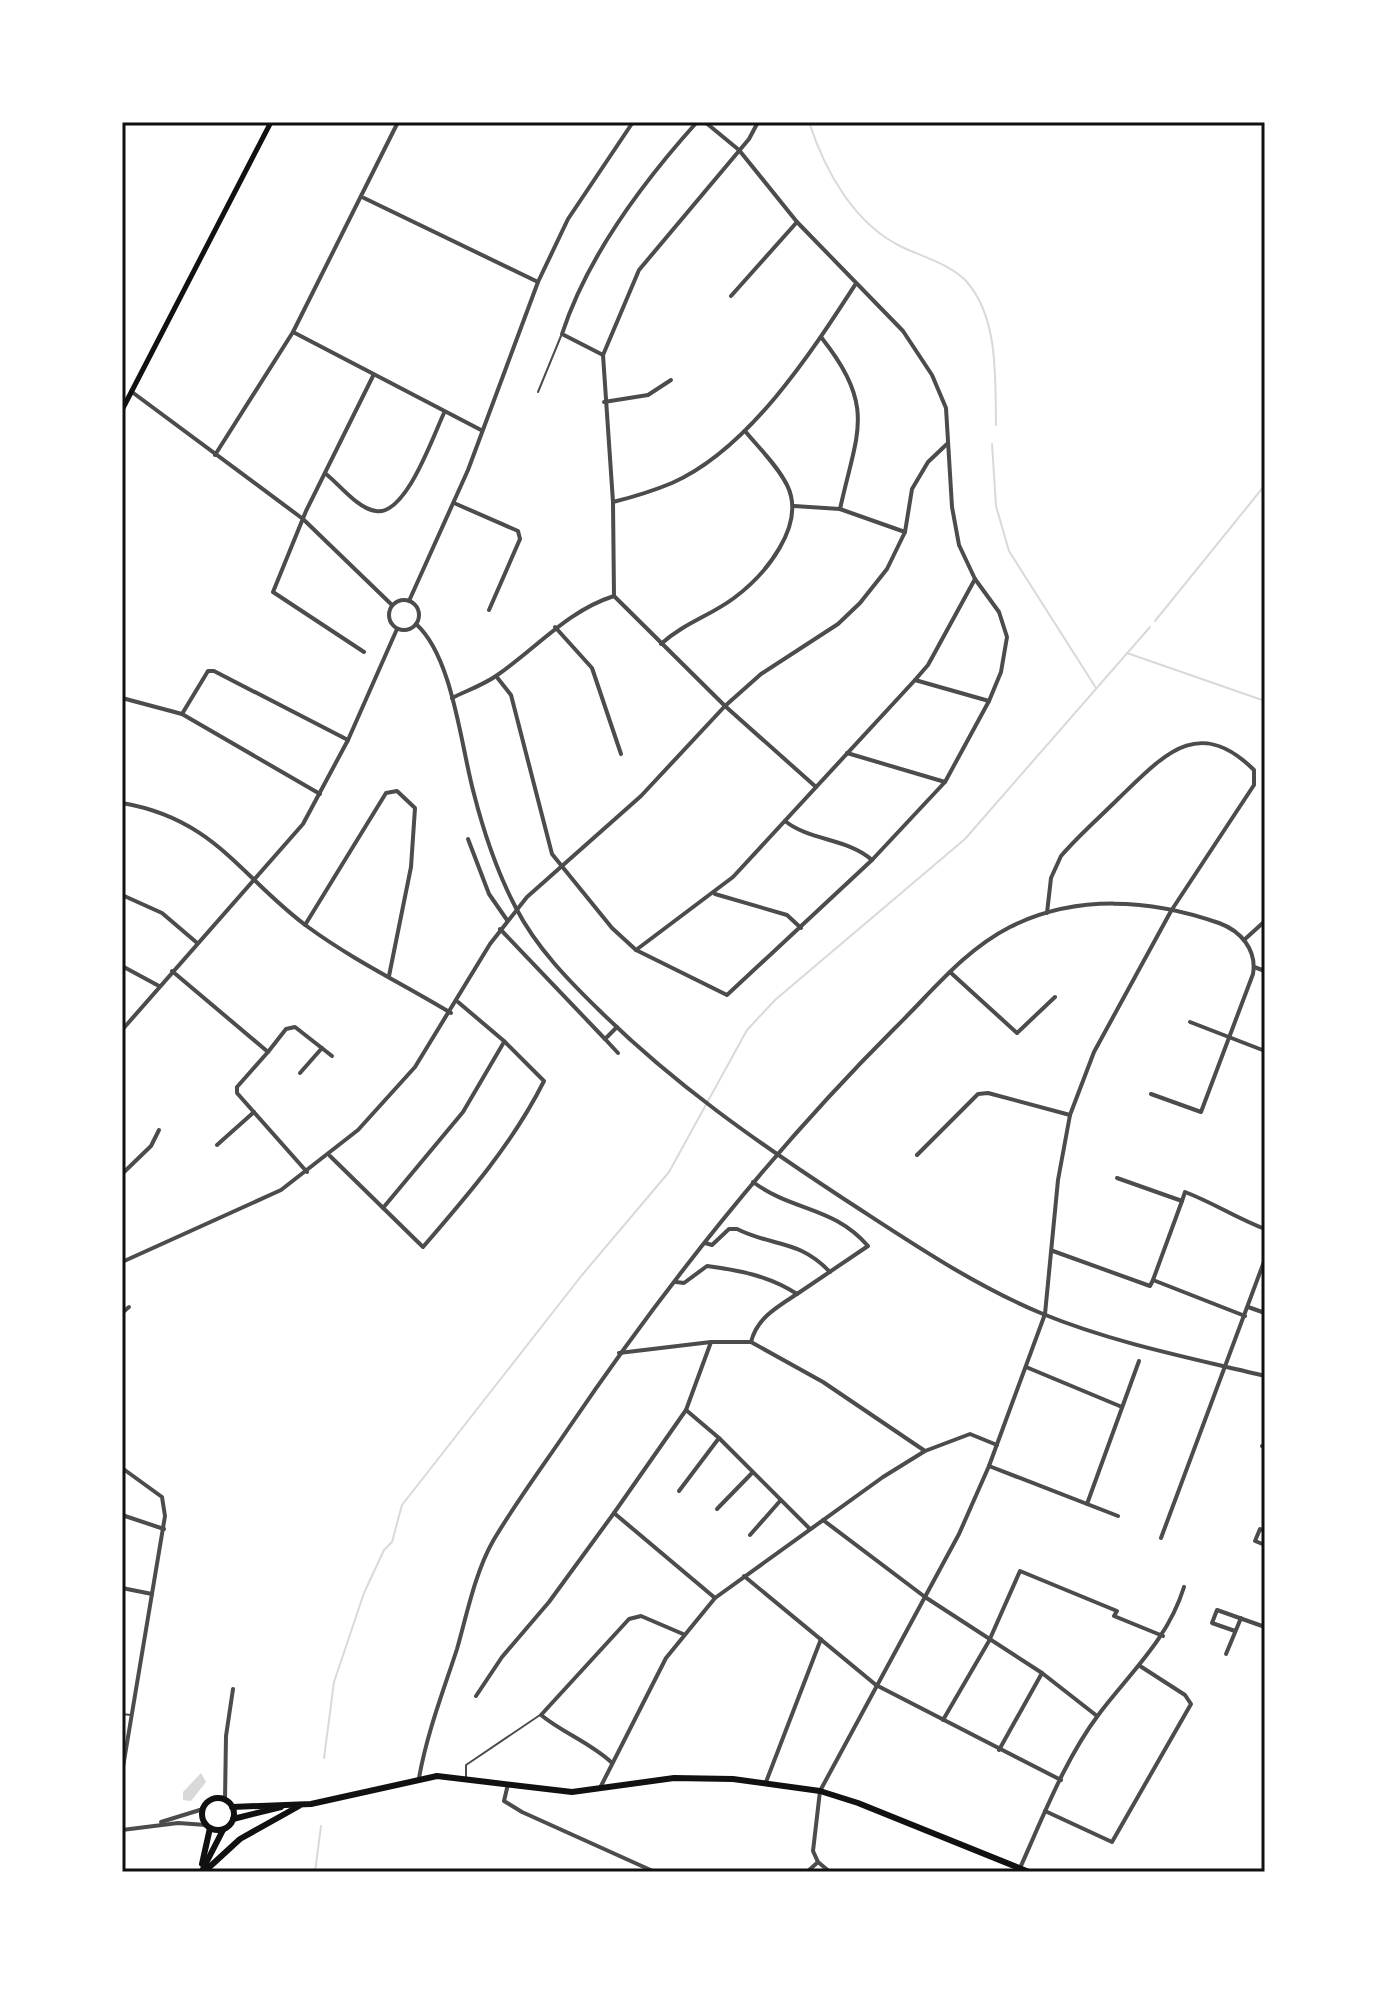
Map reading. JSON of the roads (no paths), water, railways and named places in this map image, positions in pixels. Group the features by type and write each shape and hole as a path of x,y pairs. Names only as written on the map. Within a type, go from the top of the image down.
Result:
{"main road":[{"path":"122,410 271,122"},
{"path":"202,1872 223,1830 233,1819 281,1807 346,1799 419,1778 466,1777 572,1792 674,1778 766,1782 820,1791 1029,1872"},
{"path":"202,1872 208,1827 203,1809 215,1799 225,1800 232,1807 233,1819"},
{"path":"232,1807 269,1803 281,1807"},
{"path":"202,1872 240,1839 300,1805"},
{"path":"208,1827 223,1830"}],"street":[{"path":"215,455 293,332 363,198 398,122"},
{"path":"409,601 454,503 538,282 568,219 633,122"},
{"path":"603,355 562,334 595,263 635,199 697,122"},
{"path":"496,676 511,695 552,854 612,928 636,950 727,995 872,860 945,782 989,701 1001,672 1007,637 999,612 975,579 959,545 947,444 946,408 932,375 903,331 797,222 739,150 705,122"},
{"path":"758,122 739,150 639,270 603,355 613,502 614,596 725,706 816,787"},
{"path":"363,198 538,282"},
{"path":"731,296 797,222"},
{"path":"613,502 675,482 745,431 821,337 855,285"},
{"path":"293,332 481,430"},
{"path":"821,337 852,384 859,411 859,437 840,509"},
{"path":"364,652 273,592 303,519 373,376"},
{"path":"604,402 648,395 671,380"},
{"path":"132,392 303,519 392,605"},
{"path":"326,474 366,507 374,511 390,510 403,499 445,412"},
{"path":"661,644 681,626 733,599 760,575 780,550 794,506 787,485 745,431"},
{"path":"122,1261 225,1218 281,1190 330,1156 406,1078 451,1013 500,929 516,909 641,796 725,706 761,674 838,624 860,603 887,569 905,532 912,489 928,462 947,444"},
{"path":"454,503 518,531 520,539 489,610"},
{"path":"794,506 840,509 905,532"},
{"path":"636,950 714,894 915,680 928,665 975,579"},
{"path":"450,698 496,676 555,627 593,603 614,596"},
{"path":"392,605 409,601"},
{"path":"409,601 418,609 416,624 435,650 490,846 516,909 558,967 617,1027 717,1113 961,1276 1045,1314 1144,1346 1265,1376"},
{"path":"392,605 389,621 397,629 407,630 416,624"},
{"path":"555,627 592,668 621,754"},
{"path":"122,1030 196,942 303,824 348,740 397,629"},
{"path":"182,714 208,671 214,671 348,740"},
{"path":"915,680 989,701"},
{"path":"122,698 182,714 320,794"},
{"path":"830,1872 818,1862 813,1837 820,1791 959,1534 989,1466 1045,1314 1059,1178 1070,1115 1094,1052 1171,911 1257,779 1246,762 1221,745 1191,744 1166,754 1061,856 1051,878 1047,913"},
{"path":"846,753 945,782"},
{"path":"305,925 386,793 397,791 415,808 411,867 389,976"},
{"path":"122,803 161,813 188,826 229,853 305,925 348,955 451,1013"},
{"path":"785,821 794,828 857,847 872,860"},
{"path":"468,839 489,894 507,920"},
{"path":"714,894 787,915 801,928"},
{"path":"122,895 162,913 196,942"},
{"path":"419,1778 430,1727 491,1544 619,1353 753,1182 950,972 989,939 1047,913 1084,905 1131,903 1220,923 1244,940 1254,967 1201,1112 1151,1094"},
{"path":"1244,940 1265,921"},
{"path":"500,929 618,1053"},
{"path":"122,966 159,986"},
{"path":"1254,967 1265,971"},
{"path":"172,971 268,1052"},
{"path":"950,972 1017,1033 1055,997"},
{"path":"330,1156 423,1247 501,1153 525,1119 544,1081 458,1001"},
{"path":"1190,1022 1265,1051"},
{"path":"307,1172 237,1093 237,1087 286,1029 295,1027 332,1056"},
{"path":"605,1039 617,1027"},
{"path":"383,1208 463,1112 504,1041"},
{"path":"300,1073 322,1048"},
{"path":"917,1155 978,1094 988,1093 1070,1115"},
{"path":"217,1145 254,1112"},
{"path":"122,1174 151,1146 159,1130"},
{"path":"1117,1178 1182,1201"},
{"path":"751,1342 759,1324 770,1312 868,1246 851,1226 831,1216 788,1203 753,1182"},
{"path":"1053,1251 1150,1286 1185,1192 1220,1205 1227,1214 1265,1229"},
{"path":"705,1243 712,1245 729,1229 737,1229 799,1247 830,1272"},
{"path":"1161,1538 1265,1259"},
{"path":"675,1282 684,1283 707,1266 771,1280 797,1294"},
{"path":"1153,1280 1245,1316"},
{"path":"122,1313 129,1307"},
{"path":"1248,1307 1265,1313"},
{"path":"619,1353 711,1342 751,1342 823,1382 925,1451"},
{"path":"476,1696 502,1657 549,1602 686,1410 711,1342"},
{"path":"1087,1504 1139,1361"},
{"path":"1026,1367 1122,1407"},
{"path":"686,1410 719,1438 809,1528"},
{"path":"599,1790 611,1762 683,1634 715,1598 809,1528 925,1451 970,1434 997,1445"},
{"path":"679,1491 719,1438"},
{"path":"989,1466 1118,1516"},
{"path":"122,1468 153,1488 162,1497 165,1507 164,1529 122,1773"},
{"path":"717,1509 752,1473"},
{"path":"750,1535 781,1501"},
{"path":"614,1513 715,1598"},
{"path":"122,1515 164,1529"},
{"path":"823,1520 925,1597 1042,1673 1097,1716"},
{"path":"1265,1531 1260,1529 1255,1541 1265,1545"},
{"path":"943,1720 989,1641 1020,1571 1117,1611 1114,1616 1163,1636"},
{"path":"744,1576 876,1685 1061,1780"},
{"path":"1020,1868 1045,1811 1097,1716 1163,1636 1184,1587"},
{"path":"122,1588 152,1594"},
{"path":"1235,1631 1212,1623 1217,1610 1265,1627"},
{"path":"611,1762 591,1744 553,1725 541,1715 629,1619 641,1616 683,1634"},
{"path":"1226,1654 1241,1618"},
{"path":"766,1782 821,1639"},
{"path":"1045,1811 1112,1842 1191,1704 1185,1695 1140,1666"},
{"path":"999,1750 1042,1673"},
{"path":"225,1800 226,1736 233,1689"},
{"path":"508,1784 504,1801 522,1812 655,1872"},
{"path":"122,1830 155,1825 203,1809"},
{"path":"155,1825 208,1827"},
{"path":"807,1872 818,1862"}],"lane":[{"path":"538,392 562,334"},
{"path":"122,1714 133,1715"},
{"path":"466,1777 466,1765 541,1715"}],"waterway":[{"path":"809,122 833,177 869,225 902,247 961,276 977,297 985,313 993,350 996,425"},
{"path":"992,444 996,506 1009,551 1096,688"},
{"path":"1155,621 1265,485"},
{"path":"324,1758 334,1682 364,1593 384,1550 392,1542 402,1505 582,1275 669,1172 747,1030 775,1000 965,839 1150,627"},
{"path":"1127,653 1265,701"},
{"path":"315,1872 321,1826"}]}
